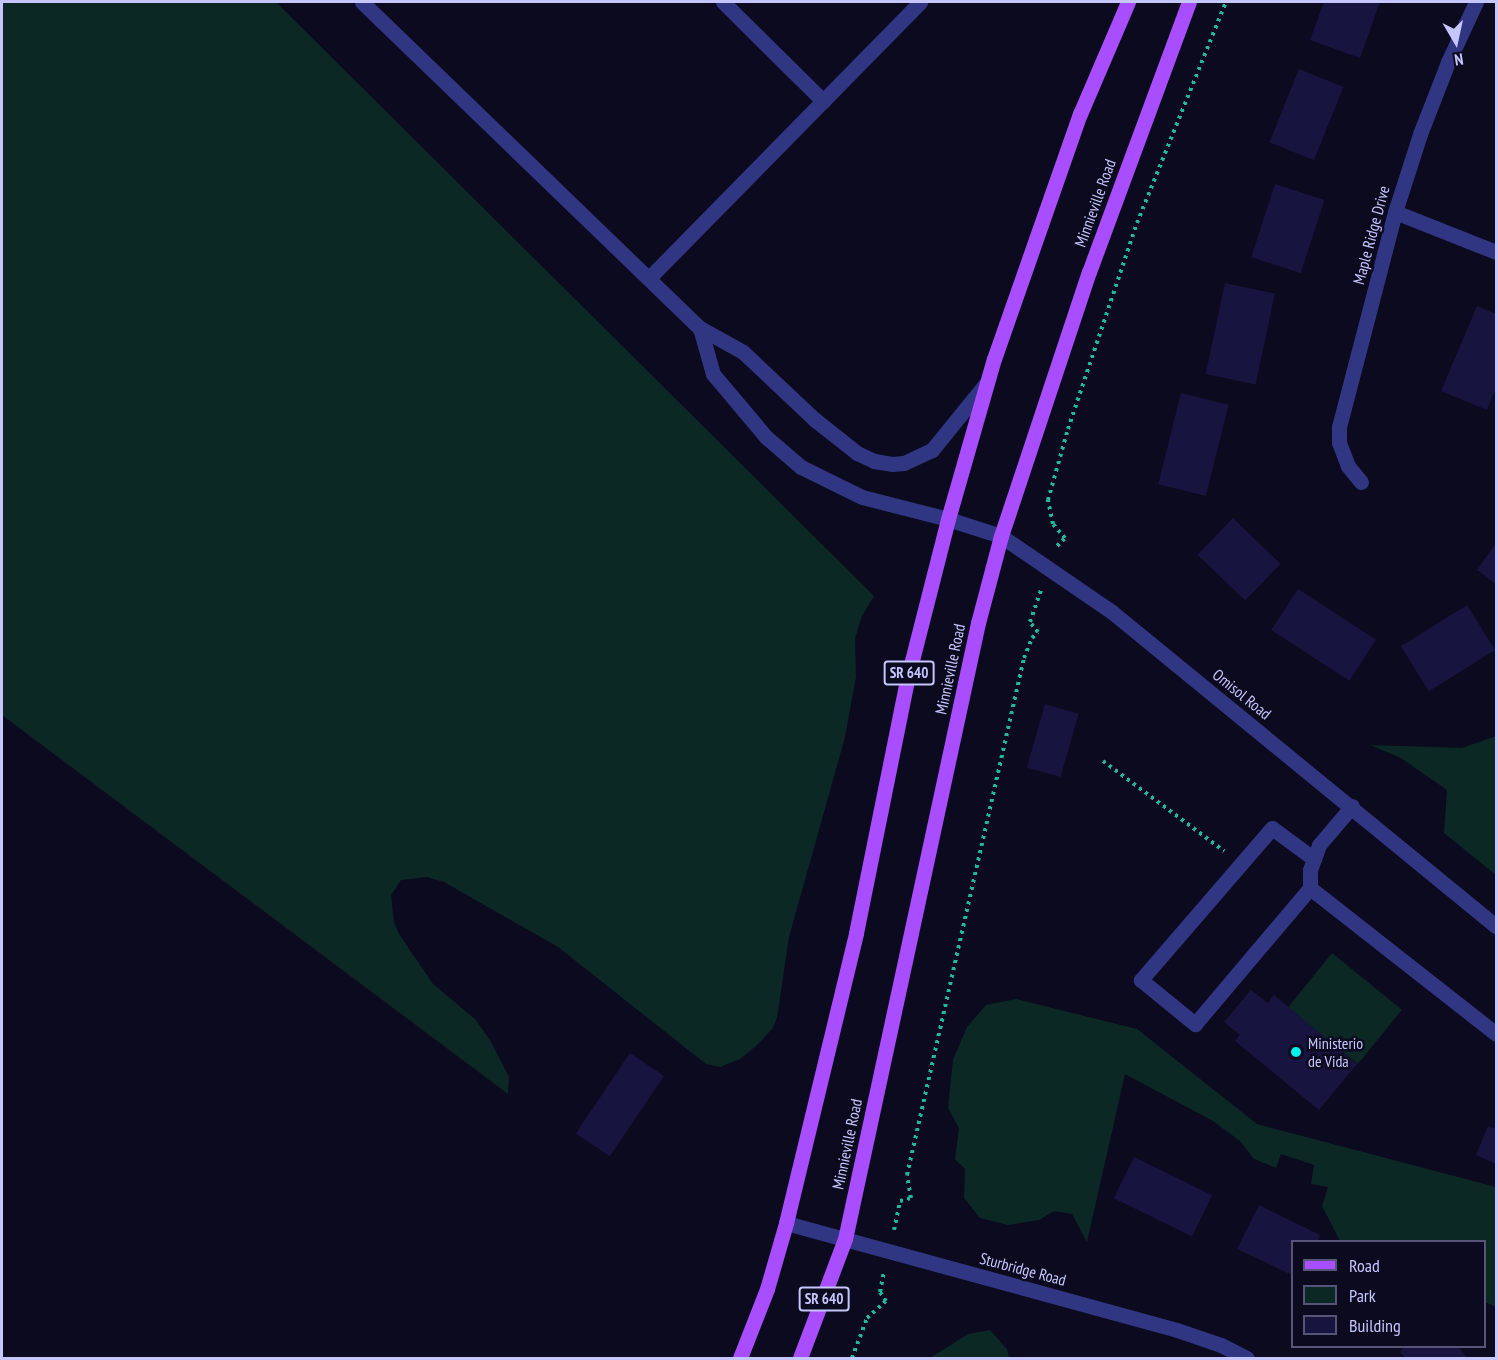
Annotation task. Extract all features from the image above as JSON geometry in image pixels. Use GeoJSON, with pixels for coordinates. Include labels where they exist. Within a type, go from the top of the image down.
{"type":"FeatureCollection","features":[{"type":"Feature","properties":{"kind":"main road","name":"SR 640"},"geometry":{"type":"LineString","coordinates":[[740,1359],[767,1288],[786,1223],[856,933],[906,684],[948,519],[988,379],[1080,114],[1128,2]]}},
{"type":"Feature","properties":{"kind":"main road","name":"Minnieville Road"},"geometry":{"type":"LineString","coordinates":[[800,1359],[845,1239],[978,623],[1001,536],[1089,272],[1189,2]]}},
{"type":"Feature","properties":{"kind":"street"},"geometry":{"type":"LineString","coordinates":[[362,2],[449,89],[700,328],[743,352],[829,432],[857,453],[883,464],[904,463],[932,450],[988,379]]}},
{"type":"Feature","properties":{"kind":"street"},"geometry":{"type":"LineString","coordinates":[[723,2],[823,100]]}},
{"type":"Feature","properties":{"kind":"street"},"geometry":{"type":"LineString","coordinates":[[649,278],[920,2]]}},
{"type":"Feature","properties":{"kind":"street","name":"Maple Ridge Drive"},"geometry":{"type":"LineString","coordinates":[[1361,482],[1348,466],[1339,443],[1339,427],[1395,212],[1420,134],[1448,62],[1476,2]]}},
{"type":"Feature","properties":{"kind":"street"},"geometry":{"type":"LineString","coordinates":[[1395,212],[1497,252]]}},
{"type":"Feature","properties":{"kind":"street","name":"Omisol Road"},"geometry":{"type":"LineString","coordinates":[[700,328],[713,374],[766,437],[801,467],[862,497],[948,519],[1001,536],[1112,612],[1353,806],[1497,926]]}},
{"type":"Feature","properties":{"kind":"street"},"geometry":{"type":"LineString","coordinates":[[1314,859],[1272,828],[1140,980],[1195,1024],[1310,888],[1310,870],[1314,859],[1318,845],[1353,806]]}},
{"type":"Feature","properties":{"kind":"street"},"geometry":{"type":"LineString","coordinates":[[1310,888],[1497,1034]]}},
{"type":"Feature","properties":{"kind":"street","name":"Sturbridge Road"},"geometry":{"type":"LineString","coordinates":[[786,1223],[1177,1330],[1221,1345],[1247,1359]]}},
{"type":"Feature","properties":{"kind":"path"},"geometry":{"type":"LineString","coordinates":[[1056,547],[1065,538],[1053,524],[1048,500],[1068,429],[1137,223],[1226,2]]}},
{"type":"Feature","properties":{"kind":"path"},"geometry":{"type":"LineString","coordinates":[[900,1202],[911,1198],[907,1187],[910,1164],[1024,658],[1032,638],[1038,632],[1030,622]]}},
{"type":"Feature","properties":{"kind":"path"},"geometry":{"type":"LineString","coordinates":[[1103,761],[1242,864]]}},
{"type":"Feature","properties":{"kind":"path"},"geometry":{"type":"LineString","coordinates":[[852,1359],[867,1318],[886,1300],[880,1292]]}},
{"type":"Feature","properties":{"kind":"green space"},"geometry":{"type":"Polygon","coordinates":[[[2,2],[276,2],[874,596],[862,616],[855,638],[856,677],[845,737],[789,937],[777,1018],[772,1029],[740,1059],[720,1067],[706,1064],[558,947],[444,882],[427,877],[401,880],[391,895],[394,922],[399,934],[433,984],[475,1019],[490,1040],[509,1077],[508,1094],[2,715],[2,2]]]}},
{"type":"Feature","properties":{"kind":"green space"},"geometry":{"type":"Polygon","coordinates":[[[1496,736],[1496,875],[1444,833],[1447,790],[1401,758],[1370,745],[1462,748],[1496,736]]]}},
{"type":"Feature","properties":{"kind":"green space"},"geometry":{"type":"Polygon","coordinates":[[[1332,953],[1402,1010],[1358,1064],[1288,1007],[1332,953]]]}},
{"type":"Feature","properties":{"kind":"green space"},"geometry":{"type":"Polygon","coordinates":[[[1016,999],[1137,1029],[1257,1124],[1496,1187],[1496,1307],[1486,1302],[1486,1240],[1339,1240],[1322,1206],[1328,1187],[1311,1184],[1314,1165],[1281,1154],[1276,1168],[1254,1159],[1240,1141],[1213,1121],[1125,1074],[1087,1242],[1072,1214],[1054,1211],[1039,1220],[1008,1225],[980,1218],[964,1198],[965,1169],[955,1159],[959,1128],[948,1108],[953,1060],[967,1027],[986,1005],[1016,999]]]}},
{"type":"Feature","properties":{"kind":"green space"},"geometry":{"type":"Polygon","coordinates":[[[990,1330],[1007,1349],[1009,1358],[930,1358],[968,1334],[990,1330]]]}},
{"type":"Feature","properties":{"kind":"building"},"geometry":{"type":"Polygon","coordinates":[[[1324,2],[1380,2],[1360,58],[1310,40],[1324,2]]]}},
{"type":"Feature","properties":{"kind":"building"},"geometry":{"type":"Polygon","coordinates":[[[1299,69],[1344,87],[1314,160],[1269,142],[1299,69]]]}},
{"type":"Feature","properties":{"kind":"building"},"geometry":{"type":"Polygon","coordinates":[[[1275,184],[1324,200],[1301,273],[1251,257],[1275,184]]]}},
{"type":"Feature","properties":{"kind":"building"},"geometry":{"type":"Polygon","coordinates":[[[1225,283],[1275,294],[1256,385],[1206,374],[1225,283]]]}},
{"type":"Feature","properties":{"kind":"building"},"geometry":{"type":"Polygon","coordinates":[[[1477,306],[1496,314],[1496,388],[1487,410],[1441,391],[1477,306]]]}},
{"type":"Feature","properties":{"kind":"building"},"geometry":{"type":"Polygon","coordinates":[[[1181,393],[1229,405],[1206,496],[1158,484],[1181,393]]]}},
{"type":"Feature","properties":{"kind":"building"},"geometry":{"type":"Polygon","coordinates":[[[1233,518],[1280,564],[1245,601],[1198,555],[1233,518]]]}},
{"type":"Feature","properties":{"kind":"building"},"geometry":{"type":"Polygon","coordinates":[[[1496,543],[1496,584],[1477,570],[1496,543]]]}},
{"type":"Feature","properties":{"kind":"building"},"geometry":{"type":"Polygon","coordinates":[[[1298,589],[1376,640],[1349,681],[1271,630],[1298,589]]]}},
{"type":"Feature","properties":{"kind":"building"},"geometry":{"type":"Polygon","coordinates":[[[1467,605],[1495,650],[1429,691],[1401,646],[1467,605]]]}},
{"type":"Feature","properties":{"kind":"building"},"geometry":{"type":"Polygon","coordinates":[[[1045,704],[1079,714],[1060,777],[1027,767],[1045,704]]]}},
{"type":"Feature","properties":{"kind":"building","name":"Ministerio de Vida"},"geometry":{"type":"Polygon","coordinates":[[[1251,990],[1268,1003],[1274,995],[1357,1064],[1319,1110],[1235,1041],[1240,1035],[1224,1022],[1251,990]]]}},
{"type":"Feature","properties":{"kind":"building"},"geometry":{"type":"Polygon","coordinates":[[[630,1053],[664,1076],[610,1156],[576,1133],[630,1053]]]}},
{"type":"Feature","properties":{"kind":"building"},"geometry":{"type":"Polygon","coordinates":[[[1488,1126],[1496,1129],[1496,1164],[1476,1155],[1488,1126]]]}},
{"type":"Feature","properties":{"kind":"building"},"geometry":{"type":"Polygon","coordinates":[[[1134,1157],[1212,1195],[1192,1236],[1114,1198],[1134,1157]]]}},
{"type":"Feature","properties":{"kind":"building"},"geometry":{"type":"Polygon","coordinates":[[[1259,1205],[1320,1235],[1318,1240],[1291,1240],[1291,1275],[1237,1249],[1259,1205]]]}},
{"type":"Feature","properties":{"kind":"building"},"geometry":{"type":"Polygon","coordinates":[[[1403,1348],[1459,1348],[1468,1358],[1405,1358],[1400,1352],[1403,1348]]]}},
{"type":"Feature","properties":{"kind":"place","name":"Ministerio de Vida"},"geometry":{"type":"Point","coordinates":[1296,1052]}}]}
